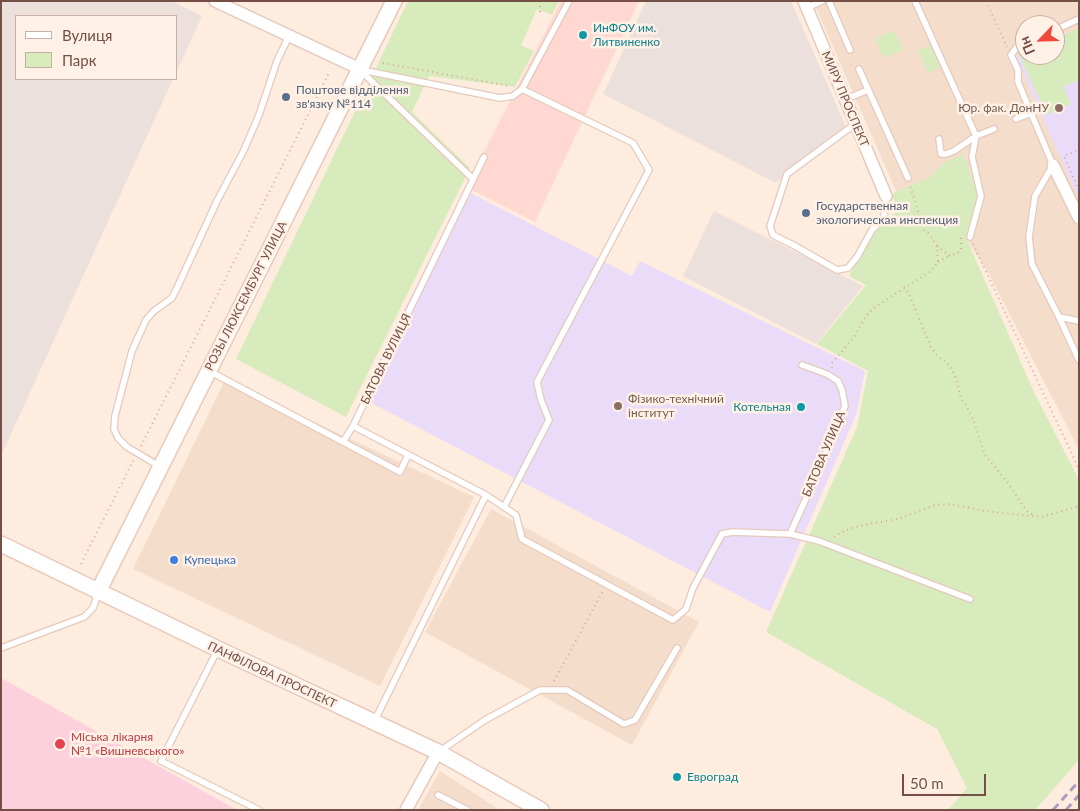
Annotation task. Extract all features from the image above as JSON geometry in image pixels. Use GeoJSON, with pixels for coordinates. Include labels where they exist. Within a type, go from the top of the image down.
{"type":"FeatureCollection","features":[{"type":"Feature","properties":{"kind":"street"},"geometry":{"type":"LineString","coordinates":[[215,1],[360,69]]}},
{"type":"Feature","properties":{"kind":"street","name":"РОЗЫ ЛЮКСЕМБУРГ УЛИЦА"},"geometry":{"type":"LineString","coordinates":[[98,592],[394,1]]}},
{"type":"Feature","properties":{"kind":"street","name":"МИРУ ПРОСПЕКТ"},"geometry":{"type":"LineString","coordinates":[[806,4],[844,100],[886,196]]}},
{"type":"Feature","properties":{"kind":"street"},"geometry":{"type":"LineString","coordinates":[[1053,165],[1079,218]]}},
{"type":"Feature","properties":{"kind":"street","name":"ПАНФІЛОВА ПРОСПЕКТ"},"geometry":{"type":"LineString","coordinates":[[1,544],[98,592],[438,752],[536,808]]}},
{"type":"Feature","properties":{"kind":"street"},"geometry":{"type":"LineString","coordinates":[[406,810],[438,752]]}},
{"type":"Feature","properties":{"kind":"lane"},"geometry":{"type":"LineString","coordinates":[[360,69],[500,98],[513,96],[522,89],[569,1]]}},
{"type":"Feature","properties":{"kind":"lane"},"geometry":{"type":"LineString","coordinates":[[806,4],[822,1]]}},
{"type":"Feature","properties":{"kind":"lane"},"geometry":{"type":"LineString","coordinates":[[829,1],[850,50]]}},
{"type":"Feature","properties":{"kind":"lane"},"geometry":{"type":"LineString","coordinates":[[915,1],[976,136],[972,157],[981,196],[970,237]]}},
{"type":"Feature","properties":{"kind":"lane"},"geometry":{"type":"LineString","coordinates":[[1065,25],[1079,19]]}},
{"type":"Feature","properties":{"kind":"lane"},"geometry":{"type":"LineString","coordinates":[[161,467],[127,447],[118,438],[114,429],[115,416],[132,351],[146,320],[154,311],[172,298],[177,288],[213,210],[243,152],[259,115],[277,61],[289,36]]}},
{"type":"Feature","properties":{"kind":"lane"},"geometry":{"type":"LineString","coordinates":[[1015,50],[1011,55],[1018,70],[1018,82],[1053,165],[1035,196],[1029,237],[1032,264],[1079,360]]}},
{"type":"Feature","properties":{"kind":"lane"},"geometry":{"type":"LineString","coordinates":[[360,69],[473,179]]}},
{"type":"Feature","properties":{"kind":"lane"},"geometry":{"type":"LineString","coordinates":[[859,69],[908,178]]}},
{"type":"Feature","properties":{"kind":"lane"},"geometry":{"type":"LineString","coordinates":[[504,507],[549,420],[541,400],[537,382],[649,170],[633,143],[522,89]]}},
{"type":"Feature","properties":{"kind":"lane"},"geometry":{"type":"LineString","coordinates":[[844,100],[868,90]]}},
{"type":"Feature","properties":{"kind":"lane"},"geometry":{"type":"LineString","coordinates":[[1016,119],[1031,113]]}},
{"type":"Feature","properties":{"kind":"lane"},"geometry":{"type":"LineString","coordinates":[[855,124],[787,174],[770,226],[773,236],[837,270],[848,268],[857,258],[872,230],[884,218],[886,196]]}},
{"type":"Feature","properties":{"kind":"lane"},"geometry":{"type":"LineString","coordinates":[[939,139],[941,154],[946,154],[954,151],[976,136],[994,128]]}},
{"type":"Feature","properties":{"kind":"lane","name":"БАТОВА ВУЛИЦЯ"},"geometry":{"type":"LineString","coordinates":[[344,442],[484,157]]}},
{"type":"Feature","properties":{"kind":"lane"},"geometry":{"type":"LineString","coordinates":[[1059,317],[1079,321]]}},
{"type":"Feature","properties":{"kind":"lane"},"geometry":{"type":"LineString","coordinates":[[802,365],[832,377]]}},
{"type":"Feature","properties":{"kind":"lane"},"geometry":{"type":"LineString","coordinates":[[208,371],[400,472],[408,454]]}},
{"type":"Feature","properties":{"kind":"lane","name":"БАТОВА УЛИЦА"},"geometry":{"type":"LineString","coordinates":[[790,534],[845,406],[838,381],[832,377]]}},
{"type":"Feature","properties":{"kind":"lane"},"geometry":{"type":"LineString","coordinates":[[353,426],[486,495],[516,515],[522,539],[673,620],[686,609],[693,588],[722,534],[732,532],[790,534],[820,541],[970,599]]}},
{"type":"Feature","properties":{"kind":"lane"},"geometry":{"type":"LineString","coordinates":[[374,722],[486,495]]}},
{"type":"Feature","properties":{"kind":"lane"},"geometry":{"type":"LineString","coordinates":[[1,648],[84,617],[93,608],[98,592]]}},
{"type":"Feature","properties":{"kind":"lane"},"geometry":{"type":"LineString","coordinates":[[438,752],[485,720],[540,690],[567,690],[624,724],[635,720],[676,648]]}},
{"type":"Feature","properties":{"kind":"lane"},"geometry":{"type":"LineString","coordinates":[[218,649],[161,762],[259,810]]}},
{"type":"Feature","properties":{"kind":"lane"},"geometry":{"type":"LineString","coordinates":[[438,795],[466,810]]}},
{"type":"Feature","properties":{"kind":"path"},"geometry":{"type":"LineString","coordinates":[[540,1],[540,12]]}},
{"type":"Feature","properties":{"kind":"path"},"geometry":{"type":"LineString","coordinates":[[986,1],[1011,55]]}},
{"type":"Feature","properties":{"kind":"path"},"geometry":{"type":"LineString","coordinates":[[383,63],[522,89]]}},
{"type":"Feature","properties":{"kind":"path"},"geometry":{"type":"LineString","coordinates":[[81,564],[330,71]]}},
{"type":"Feature","properties":{"kind":"path"},"geometry":{"type":"LineString","coordinates":[[1079,150],[1064,156],[1079,190]]}},
{"type":"Feature","properties":{"kind":"path"},"geometry":{"type":"LineString","coordinates":[[908,178],[924,230],[930,235],[937,246],[950,256]]}},
{"type":"Feature","properties":{"kind":"path"},"geometry":{"type":"LineString","coordinates":[[832,377],[832,363],[854,337],[866,316],[875,307],[931,271],[938,262],[959,252],[962,233],[966,228],[973,227]]}},
{"type":"Feature","properties":{"kind":"path"},"geometry":{"type":"LineString","coordinates":[[970,237],[1079,469]]}},
{"type":"Feature","properties":{"kind":"path"},"geometry":{"type":"LineString","coordinates":[[937,246],[938,262]]}},
{"type":"Feature","properties":{"kind":"path"},"geometry":{"type":"LineString","coordinates":[[904,287],[909,294],[931,347],[938,357],[945,361],[952,370],[957,381],[961,399],[965,403],[974,422],[985,455],[1008,483],[1026,510],[1034,516]]}},
{"type":"Feature","properties":{"kind":"path"},"geometry":{"type":"LineString","coordinates":[[820,541],[835,537],[846,530],[898,519],[935,505],[951,504],[984,511],[1042,517],[1079,506]]}},
{"type":"Feature","properties":{"kind":"path"},"geometry":{"type":"LineString","coordinates":[[550,690],[607,584]]}},
{"type":"Feature","properties":{"kind":"shaded area"},"geometry":{"type":"Polygon","coordinates":[[[1,1],[171,1],[202,16],[178,69],[178,15],[15,15],[15,80],[173,80],[1,456],[1,1]]]}},
{"type":"Feature","properties":{"kind":"shaded area"},"geometry":{"type":"Polygon","coordinates":[[[561,1],[639,1],[535,222],[466,187],[561,1]]]}},
{"type":"Feature","properties":{"kind":"shaded area"},"geometry":{"type":"Polygon","coordinates":[[[646,1],[791,1],[846,127],[776,183],[603,94],[646,1]]]}},
{"type":"Feature","properties":{"kind":"shaded area"},"geometry":{"type":"Polygon","coordinates":[[[813,1],[1079,1],[1079,450],[990,276],[967,240],[906,214],[813,1]]]}},
{"type":"Feature","properties":{"kind":"shaded area","name":"Юр. фак. ДонНУ"},"geometry":{"type":"Polygon","coordinates":[[[1079,28],[1079,200],[1020,65],[1065,65],[1065,34],[1079,28]]]}},
{"type":"Feature","properties":{"kind":"shaded area","name":"Фізико-технічний інститут"},"geometry":{"type":"Polygon","coordinates":[[[465,190],[632,276],[640,261],[865,371],[856,415],[770,612],[360,397],[465,190]]]}},
{"type":"Feature","properties":{"kind":"shaded area"},"geometry":{"type":"Polygon","coordinates":[[[714,211],[863,286],[816,344],[683,276],[714,211]]]}},
{"type":"Feature","properties":{"kind":"shaded area"},"geometry":{"type":"Polygon","coordinates":[[[225,380],[474,497],[380,686],[133,569],[225,380]]]}},
{"type":"Feature","properties":{"kind":"shaded area"},"geometry":{"type":"Polygon","coordinates":[[[491,509],[699,622],[632,745],[425,632],[491,509]]]}},
{"type":"Feature","properties":{"kind":"shaded area","name":"Міська лікарня №1 «Вишневського»"},"geometry":{"type":"Polygon","coordinates":[[[1,678],[237,810],[1,810],[1,678]]]}},
{"type":"Feature","properties":{"kind":"shaded area"},"geometry":{"type":"Polygon","coordinates":[[[440,771],[500,810],[418,810],[440,771]]]}},
{"type":"Feature","properties":{"kind":"green space"},"geometry":{"type":"Polygon","coordinates":[[[408,1],[559,1],[552,15],[537,9],[521,45],[534,51],[515,87],[429,76],[412,112],[470,168],[346,417],[236,359],[408,1]]]}},
{"type":"Feature","properties":{"kind":"green space"},"geometry":{"type":"Polygon","coordinates":[[[1079,28],[1079,80],[1063,87],[1071,104],[1047,115],[1024,65],[1065,65],[1065,34],[1079,28]]]}},
{"type":"Feature","properties":{"kind":"green space"},"geometry":{"type":"Polygon","coordinates":[[[894,30],[903,49],[884,58],[875,39],[894,30]]]}},
{"type":"Feature","properties":{"kind":"green space"},"geometry":{"type":"Polygon","coordinates":[[[930,45],[940,67],[928,73],[918,51],[930,45]]]}},
{"type":"Feature","properties":{"kind":"green space"},"geometry":{"type":"Polygon","coordinates":[[[963,154],[978,195],[967,240],[1034,392],[1079,480],[1079,760],[1035,810],[948,810],[967,788],[937,729],[766,632],[857,427],[868,371],[817,344],[866,285],[849,276],[867,240],[880,224],[899,210],[891,194],[930,177],[942,164],[963,154]]]}},
{"type":"Feature","properties":{"kind":"railway"},"geometry":{"type":"LineString","coordinates":[[1053,810],[1079,781]]}},
{"type":"Feature","properties":{"kind":"railway"},"geometry":{"type":"LineString","coordinates":[[1066,810],[1079,795]]}},
{"type":"Feature","properties":{"kind":"place","name":"ИнФОУ им. Литвиненко"},"geometry":{"type":"Point","coordinates":[583,35]}},
{"type":"Feature","properties":{"kind":"place","name":"Поштове відділення зв'язку №114"},"geometry":{"type":"Point","coordinates":[286,97]}},
{"type":"Feature","properties":{"kind":"place","name":"Юр. фак. ДонНУ"},"geometry":{"type":"Point","coordinates":[1059,108]}},
{"type":"Feature","properties":{"kind":"place","name":"Государственная экологическая инспекция"},"geometry":{"type":"Point","coordinates":[806,213]}},
{"type":"Feature","properties":{"kind":"place","name":"Фізико-технічний інститут"},"geometry":{"type":"Point","coordinates":[618,406]}},
{"type":"Feature","properties":{"kind":"place","name":"Котельная"},"geometry":{"type":"Point","coordinates":[801,407]}},
{"type":"Feature","properties":{"kind":"place","name":"Купецька"},"geometry":{"type":"Point","coordinates":[174,560]}},
{"type":"Feature","properties":{"kind":"place","name":"Міська лікарня №1 «Вишневського»"},"geometry":{"type":"Point","coordinates":[60,744]}},
{"type":"Feature","properties":{"kind":"place","name":"Евроград"},"geometry":{"type":"Point","coordinates":[677,777]}}]}
